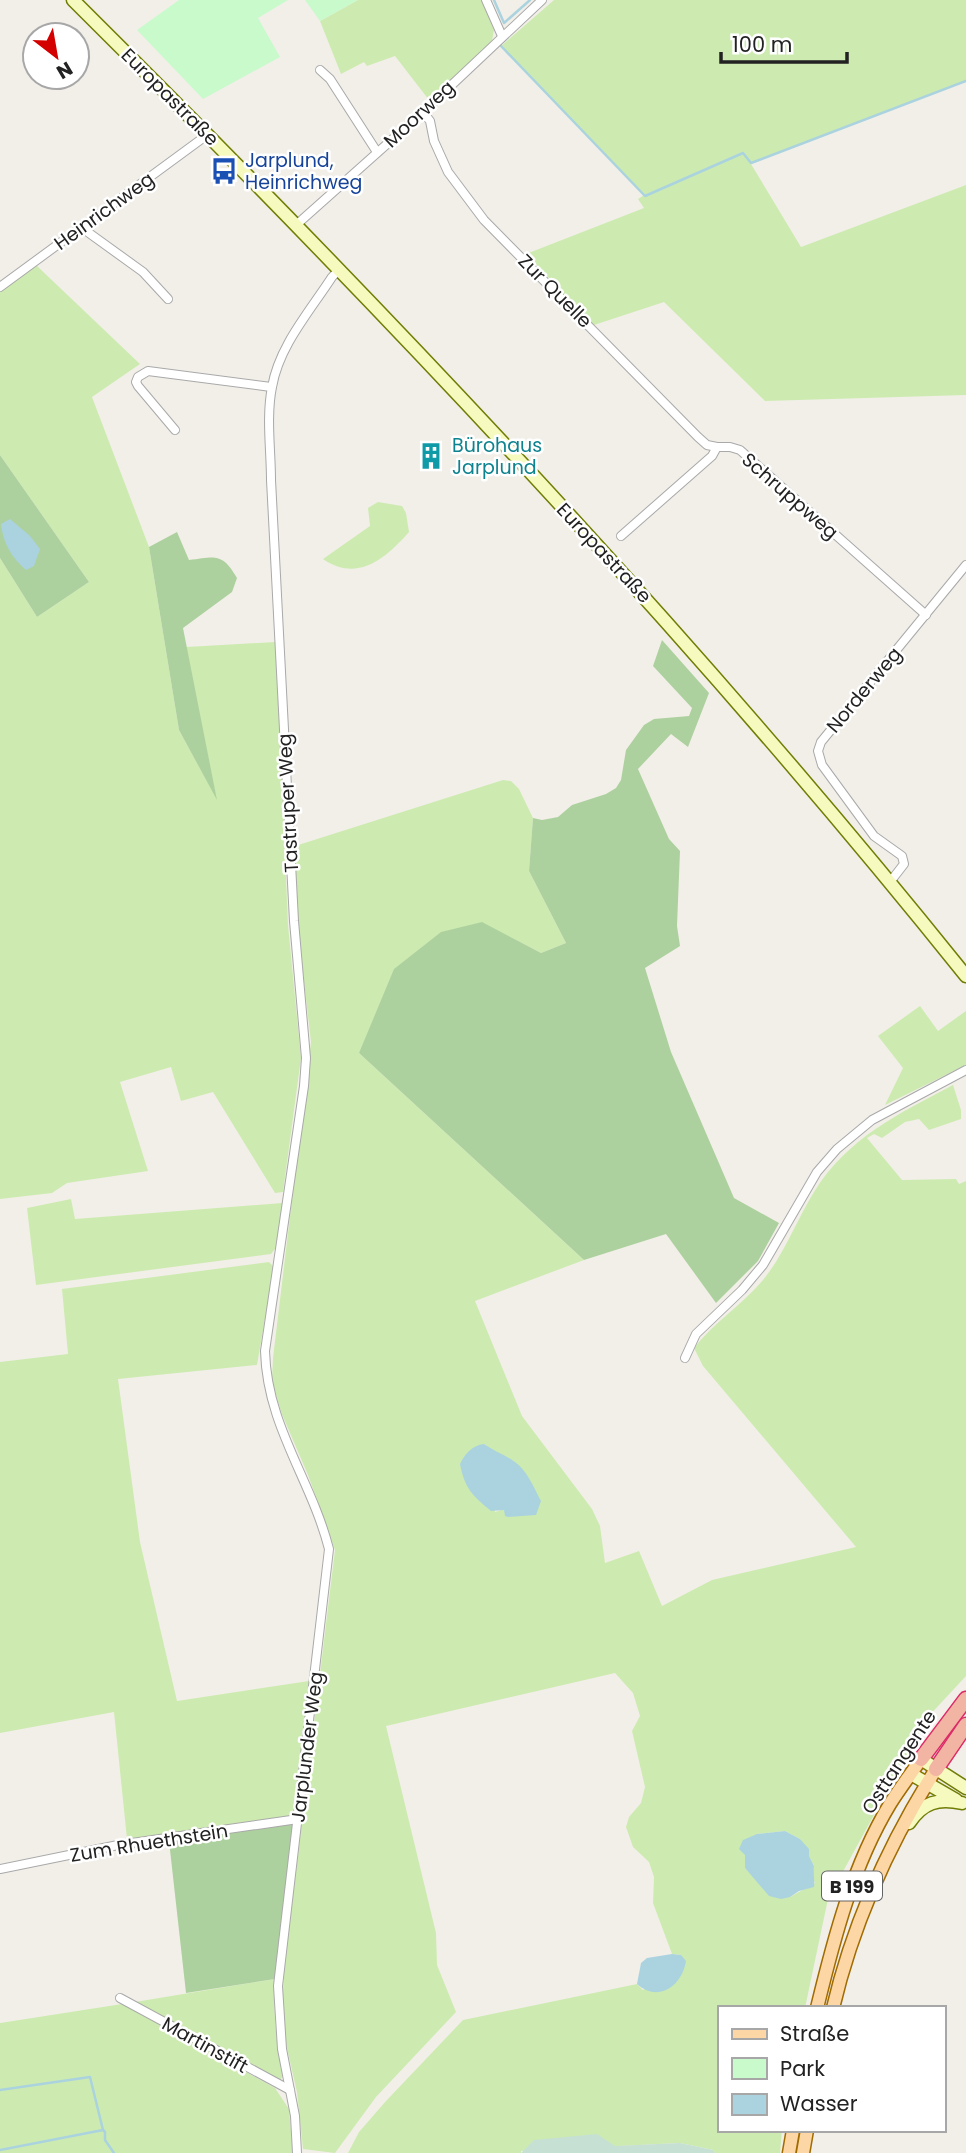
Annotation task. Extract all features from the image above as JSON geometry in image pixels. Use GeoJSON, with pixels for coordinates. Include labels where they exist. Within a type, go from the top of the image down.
{"type":"FeatureCollection","features":[{"type":"Feature","properties":{"kind":"highway","name":"Osttangente"},"geometry":{"type":"LineString","coordinates":[[921,1759],[966,1699]]}},
{"type":"Feature","properties":{"kind":"highway","name":"Osttangente"},"geometry":{"type":"LineString","coordinates":[[936,1769],[966,1725]]}},
{"type":"Feature","properties":{"kind":"main road","name":"Europastraße"},"geometry":{"type":"LineString","coordinates":[[73,0],[295,226],[650,602],[890,882],[966,976]]}},
{"type":"Feature","properties":{"kind":"main road"},"geometry":{"type":"LineString","coordinates":[[921,1759],[966,1788]]}},
{"type":"Feature","properties":{"kind":"main road","name":"Osttangente"},"geometry":{"type":"LineString","coordinates":[[818,2006],[835,1938],[864,1856],[889,1805],[921,1759]]}},
{"type":"Feature","properties":{"kind":"main road","name":"Osttangente"},"geometry":{"type":"LineString","coordinates":[[834,2006],[851,1944],[889,1852],[936,1769]]}},
{"type":"Feature","properties":{"kind":"main road"},"geometry":{"type":"LineString","coordinates":[[911,1774],[964,1804]]}},
{"type":"Feature","properties":{"kind":"main road"},"geometry":{"type":"LineString","coordinates":[[889,1852],[923,1806],[946,1800],[964,1804]]}},
{"type":"Feature","properties":{"kind":"main road"},"geometry":{"type":"LineString","coordinates":[[789,2153],[793,2132]]}},
{"type":"Feature","properties":{"kind":"main road"},"geometry":{"type":"LineString","coordinates":[[803,2153],[807,2132]]}},
{"type":"Feature","properties":{"kind":"street"},"geometry":{"type":"LineString","coordinates":[[486,0],[502,36]]}},
{"type":"Feature","properties":{"kind":"street","name":"Moorweg"},"geometry":{"type":"LineString","coordinates":[[295,226],[423,112],[542,0]]}},
{"type":"Feature","properties":{"kind":"street"},"geometry":{"type":"LineString","coordinates":[[320,70],[330,79],[377,152]]}},
{"type":"Feature","properties":{"kind":"street","name":"Zur Quelle"},"geometry":{"type":"LineString","coordinates":[[423,112],[430,121],[434,141],[448,172],[484,220],[698,437],[717,447]]}},
{"type":"Feature","properties":{"kind":"street","name":"Heinrichweg"},"geometry":{"type":"LineString","coordinates":[[0,286],[207,135]]}},
{"type":"Feature","properties":{"kind":"street"},"geometry":{"type":"LineString","coordinates":[[83,225],[89,233],[143,272],[168,299]]}},
{"type":"Feature","properties":{"kind":"street","name":"Tastruper Weg"},"geometry":{"type":"LineString","coordinates":[[265,1351],[306,1058],[294,921],[271,480],[271,387],[281,354],[338,271]]}},
{"type":"Feature","properties":{"kind":"street"},"geometry":{"type":"LineString","coordinates":[[175,430],[136,382],[138,377],[148,371],[271,387]]}},
{"type":"Feature","properties":{"kind":"street","name":"Schruppweg"},"geometry":{"type":"LineString","coordinates":[[621,536],[712,456],[717,447],[730,447],[740,450],[926,615]]}},
{"type":"Feature","properties":{"kind":"street","name":"Norderweg"},"geometry":{"type":"LineString","coordinates":[[890,882],[904,864],[902,856],[874,836],[861,820],[822,765],[818,751],[821,742],[966,565]]}},
{"type":"Feature","properties":{"kind":"street"},"geometry":{"type":"LineString","coordinates":[[685,1358],[696,1334],[742,1290],[763,1265],[817,1172],[837,1149],[873,1120],[966,1070]]}},
{"type":"Feature","properties":{"kind":"street","name":"Jarplunder Weg"},"geometry":{"type":"LineString","coordinates":[[265,1351],[266,1374],[274,1410],[329,1549],[278,1986],[282,2049],[297,2153]]}},
{"type":"Feature","properties":{"kind":"street","name":"Zum Rhuethstein"},"geometry":{"type":"LineString","coordinates":[[0,1869],[118,1846],[298,1819]]}},
{"type":"Feature","properties":{"kind":"street","name":"Martinstift"},"geometry":{"type":"LineString","coordinates":[[120,1998],[290,2090]]}},
{"type":"Feature","properties":{"kind":"green space"},"geometry":{"type":"Polygon","coordinates":[[[179,0],[288,0],[258,18],[280,57],[203,99],[137,30],[179,0]]]}},
{"type":"Feature","properties":{"kind":"green space"},"geometry":{"type":"Polygon","coordinates":[[[305,0],[358,0],[320,21],[305,0]]]}},
{"type":"Feature","properties":{"kind":"green space"},"geometry":{"type":"Polygon","coordinates":[[[358,0],[482,0],[494,30],[492,41],[429,100],[395,56],[367,66],[364,62],[341,74],[320,21],[358,0]]]}},
{"type":"Feature","properties":{"kind":"green space"},"geometry":{"type":"Polygon","coordinates":[[[554,0],[966,0],[966,81],[751,164],[801,247],[966,185],[966,395],[765,401],[664,302],[594,325],[526,254],[644,208],[638,199],[644,195],[501,46],[554,0]]]}},
{"type":"Feature","properties":{"kind":"green space"},"geometry":{"type":"Polygon","coordinates":[[[36,265],[140,364],[92,397],[149,547],[179,730],[216,797],[186,647],[276,642],[288,925],[301,1058],[283,1192],[275,1193],[213,1092],[181,1101],[171,1067],[120,1082],[148,1171],[67,1183],[52,1193],[0,1199],[0,558],[37,617],[89,582],[0,455],[0,292],[36,265]]]}},
{"type":"Feature","properties":{"kind":"green space"},"geometry":{"type":"Polygon","coordinates":[[[0,455],[89,582],[37,617],[0,558],[0,455]]]}},
{"type":"Feature","properties":{"kind":"green space"},"geometry":{"type":"Polygon","coordinates":[[[378,502],[402,506],[406,513],[409,532],[400,542],[381,558],[360,568],[348,569],[323,559],[370,526],[368,508],[378,502]]]}},
{"type":"Feature","properties":{"kind":"green space"},"geometry":{"type":"Polygon","coordinates":[[[177,532],[189,560],[217,558],[227,564],[237,578],[232,592],[183,628],[217,800],[179,730],[149,547],[177,532]]]}},
{"type":"Feature","properties":{"kind":"green space"},"geometry":{"type":"Polygon","coordinates":[[[662,640],[709,693],[688,747],[671,734],[638,769],[669,839],[680,851],[677,926],[680,946],[645,968],[671,1052],[734,1198],[779,1223],[758,1261],[716,1303],[666,1234],[584,1260],[359,1053],[394,969],[441,932],[482,922],[541,953],[566,943],[529,871],[533,818],[542,820],[558,817],[572,805],[616,788],[621,780],[626,750],[644,725],[654,719],[689,716],[692,708],[653,666],[662,640]]]}},
{"type":"Feature","properties":{"kind":"green space"},"geometry":{"type":"Polygon","coordinates":[[[503,780],[511,781],[519,789],[533,818],[529,871],[566,943],[541,953],[482,923],[359,1053],[584,1260],[475,1301],[522,1416],[592,1509],[600,1526],[605,1563],[639,1551],[662,1606],[712,1580],[856,1547],[703,1366],[694,1348],[763,1280],[778,1259],[814,1192],[842,1156],[894,1117],[953,1085],[961,1119],[929,1130],[919,1119],[905,1122],[882,1138],[874,1134],[867,1138],[902,1180],[956,1179],[959,1184],[966,1181],[966,1676],[927,1718],[828,1899],[805,2006],[718,2006],[718,2132],[782,2132],[780,2153],[715,2153],[713,2150],[680,2143],[521,2153],[348,2153],[359,2132],[463,2020],[637,1984],[643,1990],[681,1955],[672,1954],[653,1903],[654,1877],[649,1862],[633,1847],[626,1827],[629,1817],[641,1803],[645,1787],[632,1731],[640,1716],[633,1693],[615,1673],[386,1726],[436,1933],[437,1965],[456,2012],[376,2097],[335,2153],[303,2149],[297,2092],[282,2013],[284,1971],[335,1550],[308,1475],[281,1412],[272,1380],[311,1042],[297,920],[295,846],[503,780]],[[484,1444],[495,1512],[504,1509],[508,1517],[513,1515],[514,1461],[484,1444]],[[785,1831],[757,1834],[745,1854],[745,1868],[754,1877],[790,1897],[815,1883],[812,1877],[814,1866],[800,1839],[785,1831]]]}},
{"type":"Feature","properties":{"kind":"green space"},"geometry":{"type":"Polygon","coordinates":[[[920,1006],[938,1031],[966,1011],[966,1065],[885,1105],[903,1068],[878,1036],[920,1006]]]}},
{"type":"Feature","properties":{"kind":"green space"},"geometry":{"type":"Polygon","coordinates":[[[71,1199],[75,1219],[282,1203],[284,1206],[278,1245],[271,1254],[36,1285],[27,1208],[71,1199]]]}},
{"type":"Feature","properties":{"kind":"green space"},"geometry":{"type":"Polygon","coordinates":[[[269,1262],[274,1267],[257,1365],[118,1379],[140,1542],[177,1701],[309,1681],[294,1815],[127,1839],[114,1712],[0,1733],[0,1362],[68,1354],[62,1289],[269,1262]]]}},
{"type":"Feature","properties":{"kind":"green space"},"geometry":{"type":"Polygon","coordinates":[[[293,1823],[275,1979],[186,1993],[169,1841],[293,1823]]]}},
{"type":"Feature","properties":{"kind":"green space"},"geometry":{"type":"Polygon","coordinates":[[[275,1979],[274,2003],[283,2076],[280,2080],[135,2002],[275,1979]]]}},
{"type":"Feature","properties":{"kind":"green space"},"geometry":{"type":"Polygon","coordinates":[[[122,2004],[275,2088],[289,2109],[293,2153],[0,2153],[0,2023],[122,2004]]]}},
{"type":"Feature","properties":{"kind":"green space"},"geometry":{"type":"Polygon","coordinates":[[[597,2134],[615,2146],[680,2143],[713,2150],[715,2153],[521,2153],[534,2140],[597,2134]]]}},
{"type":"Feature","properties":{"kind":"water"},"geometry":{"type":"Polygon","coordinates":[[[10,519],[30,536],[40,549],[34,566],[26,570],[12,555],[4,538],[1,524],[10,519]]]}},
{"type":"Feature","properties":{"kind":"water"},"geometry":{"type":"Polygon","coordinates":[[[484,1444],[515,1462],[527,1474],[541,1501],[536,1515],[508,1517],[505,1516],[504,1510],[491,1511],[470,1491],[460,1464],[469,1451],[484,1444]]]}},
{"type":"Feature","properties":{"kind":"water"},"geometry":{"type":"Polygon","coordinates":[[[785,1831],[800,1839],[809,1849],[814,1866],[814,1887],[781,1899],[769,1896],[745,1868],[745,1855],[739,1849],[743,1840],[757,1834],[785,1831]]]}},
{"type":"Feature","properties":{"kind":"water"},"geometry":{"type":"Polygon","coordinates":[[[681,1955],[686,1961],[680,1978],[674,1984],[661,1992],[653,1992],[637,1984],[641,1963],[647,1958],[681,1955]]]}},
{"type":"Feature","properties":{"kind":"waterway"},"geometry":{"type":"LineString","coordinates":[[494,0],[504,23],[530,0]]}},
{"type":"Feature","properties":{"kind":"waterway"},"geometry":{"type":"LineString","coordinates":[[501,46],[645,196],[743,153],[751,163],[966,81]]}},
{"type":"Feature","properties":{"kind":"waterway"},"geometry":{"type":"LineString","coordinates":[[0,2090],[90,2077],[103,2130]]}},
{"type":"Feature","properties":{"kind":"waterway"},"geometry":{"type":"LineString","coordinates":[[0,2150],[103,2130],[105,2140],[114,2153]]}},
{"type":"Feature","properties":{"kind":"place","name":"Jarplund, Heinrichweg"},"geometry":{"type":"Point","coordinates":[224,171]}},
{"type":"Feature","properties":{"kind":"place","name":"Bürohaus Jarplund"},"geometry":{"type":"Point","coordinates":[431,456]}}]}
